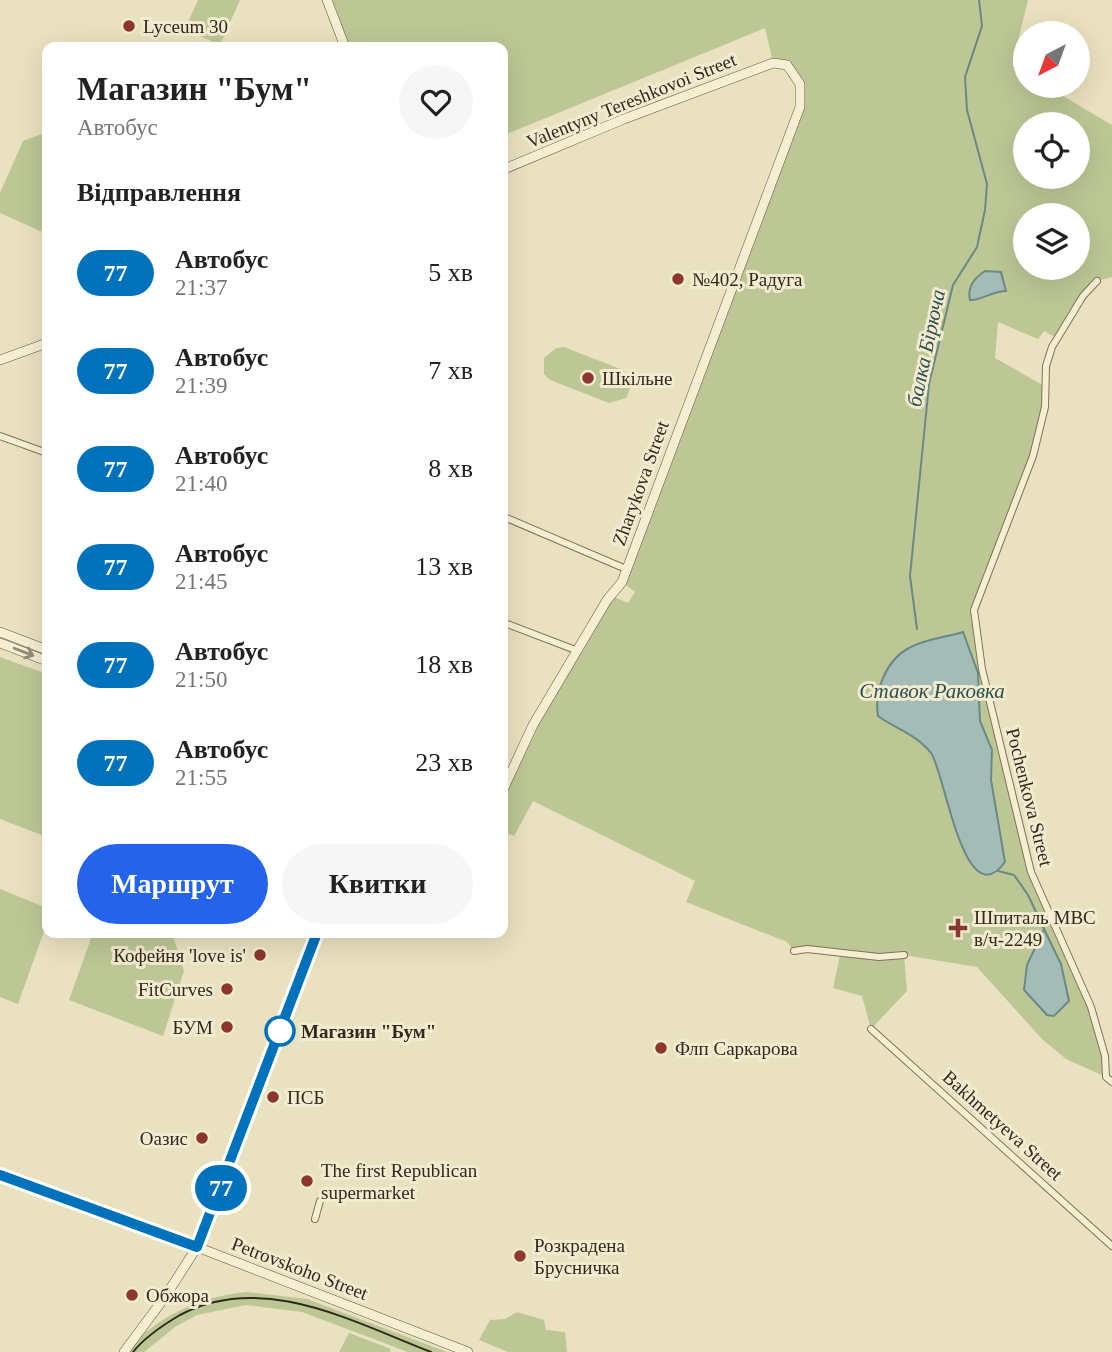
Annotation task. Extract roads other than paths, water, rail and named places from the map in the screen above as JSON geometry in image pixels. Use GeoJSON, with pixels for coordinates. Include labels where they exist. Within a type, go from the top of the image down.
{"type":"FeatureCollection","features":[{"type":"Feature","properties":{"kind":"street"},"geometry":{"type":"LineString","coordinates":[[327,0],[343,42]]}},
{"type":"Feature","properties":{"kind":"street","name":"Valentyny Tereshkovoi Street"},"geometry":{"type":"LineString","coordinates":[[508,167],[624,119],[773,63]]}},
{"type":"Feature","properties":{"kind":"street","name":"Zharykova Street"},"geometry":{"type":"LineString","coordinates":[[508,779],[533,725],[626,569],[800,107],[800,83],[787,65],[773,63]]}},
{"type":"Feature","properties":{"kind":"street","name":"Pochenkova Street"},"geometry":{"type":"LineString","coordinates":[[1097,281],[1083,296],[1052,348],[1046,366],[1045,407],[1033,456],[974,610],[982,668],[1031,872],[1091,1007],[1105,1056],[1107,1077],[1112,1082]]}},
{"type":"Feature","properties":{"kind":"street"},"geometry":{"type":"LineString","coordinates":[[0,360],[42,345]]}},
{"type":"Feature","properties":{"kind":"street"},"geometry":{"type":"LineString","coordinates":[[0,436],[42,451]]}},
{"type":"Feature","properties":{"kind":"street"},"geometry":{"type":"LineString","coordinates":[[508,519],[626,569]]}},
{"type":"Feature","properties":{"kind":"street"},"geometry":{"type":"LineString","coordinates":[[508,624],[578,651]]}},
{"type":"Feature","properties":{"kind":"street"},"geometry":{"type":"LineString","coordinates":[[0,632],[42,648]]}},
{"type":"Feature","properties":{"kind":"street"},"geometry":{"type":"LineString","coordinates":[[0,643],[42,659]]}},
{"type":"Feature","properties":{"kind":"street"},"geometry":{"type":"LineString","coordinates":[[124,1352],[166,1297],[197,1247],[315,938]]}},
{"type":"Feature","properties":{"kind":"street"},"geometry":{"type":"LineString","coordinates":[[794,951],[807,949],[879,957],[904,955]]}},
{"type":"Feature","properties":{"kind":"street","name":"Bakhmetyeva Street"},"geometry":{"type":"LineString","coordinates":[[871,1029],[1112,1246]]}},
{"type":"Feature","properties":{"kind":"street","name":"Petrovskoho Street"},"geometry":{"type":"LineString","coordinates":[[0,1175],[197,1247],[468,1352]]}},
{"type":"Feature","properties":{"kind":"street"},"geometry":{"type":"LineString","coordinates":[[315,1219],[320,1200]]}},
{"type":"Feature","properties":{"kind":"water"},"geometry":{"type":"Polygon","coordinates":[[[985,271],[1001,272],[1006,291],[970,300],[972,283],[985,271]]]}},
{"type":"Feature","properties":{"kind":"water","name":"Ставок Раковка"},"geometry":{"type":"Polygon","coordinates":[[[963,632],[978,673],[980,721],[992,750],[991,780],[1005,862],[991,874],[978,871],[967,857],[931,753],[913,737],[878,716],[878,697],[883,677],[901,653],[928,640],[963,632]]]}},
{"type":"Feature","properties":{"kind":"water"},"geometry":{"type":"Polygon","coordinates":[[[1044,929],[1061,964],[1069,1001],[1054,1016],[1047,1015],[1024,990],[1027,965],[1044,929]]]}},
{"type":"Feature","properties":{"kind":"waterway","name":"балка Бірюча"},"geometry":{"type":"LineString","coordinates":[[917,629],[910,576],[929,384],[953,285],[977,247],[985,210],[987,184],[967,110],[965,77],[982,26],[979,0]]}},
{"type":"Feature","properties":{"kind":"waterway","name":"балка Бірюча"},"geometry":{"type":"LineString","coordinates":[[998,871],[1014,875],[1028,895],[1044,929]]}},
{"type":"Feature","properties":{"kind":"tram line"},"geometry":{"type":"LineString","coordinates":[[133,1352],[143,1341],[180,1315],[211,1303],[243,1298],[275,1299],[307,1306],[370,1327],[431,1352]]}},
{"type":"Feature","properties":{"kind":"place","name":"Lyceum 30"},"geometry":{"type":"Point","coordinates":[129,26]}},
{"type":"Feature","properties":{"kind":"place","name":"№402, Радуга"},"geometry":{"type":"Point","coordinates":[678,279]}},
{"type":"Feature","properties":{"kind":"place","name":"Шкільне"},"geometry":{"type":"Point","coordinates":[588,378]}},
{"type":"Feature","properties":{"kind":"place","name":"Шпиталь МВС в/ч-2249"},"geometry":{"type":"Point","coordinates":[958,928]}},
{"type":"Feature","properties":{"kind":"place","name":"Кофейня 'love is'"},"geometry":{"type":"Point","coordinates":[260,955]}},
{"type":"Feature","properties":{"kind":"place","name":"FitCurves"},"geometry":{"type":"Point","coordinates":[227,989]}},
{"type":"Feature","properties":{"kind":"place","name":"БУМ"},"geometry":{"type":"Point","coordinates":[227,1027]}},
{"type":"Feature","properties":{"kind":"place","name":"Магазин \"Бум\""},"geometry":{"type":"Point","coordinates":[280,1031]}},
{"type":"Feature","properties":{"kind":"place","name":"Флп Саркарова"},"geometry":{"type":"Point","coordinates":[661,1048]}},
{"type":"Feature","properties":{"kind":"place","name":"ПСБ"},"geometry":{"type":"Point","coordinates":[273,1097]}},
{"type":"Feature","properties":{"kind":"place","name":"Оазис"},"geometry":{"type":"Point","coordinates":[202,1138]}},
{"type":"Feature","properties":{"kind":"place","name":"The first Republican supermarket"},"geometry":{"type":"Point","coordinates":[307,1181]}},
{"type":"Feature","properties":{"kind":"place","name":"Розкрадена Брусничка"},"geometry":{"type":"Point","coordinates":[520,1256]}},
{"type":"Feature","properties":{"kind":"place","name":"Обжора"},"geometry":{"type":"Point","coordinates":[132,1295]}}]}
